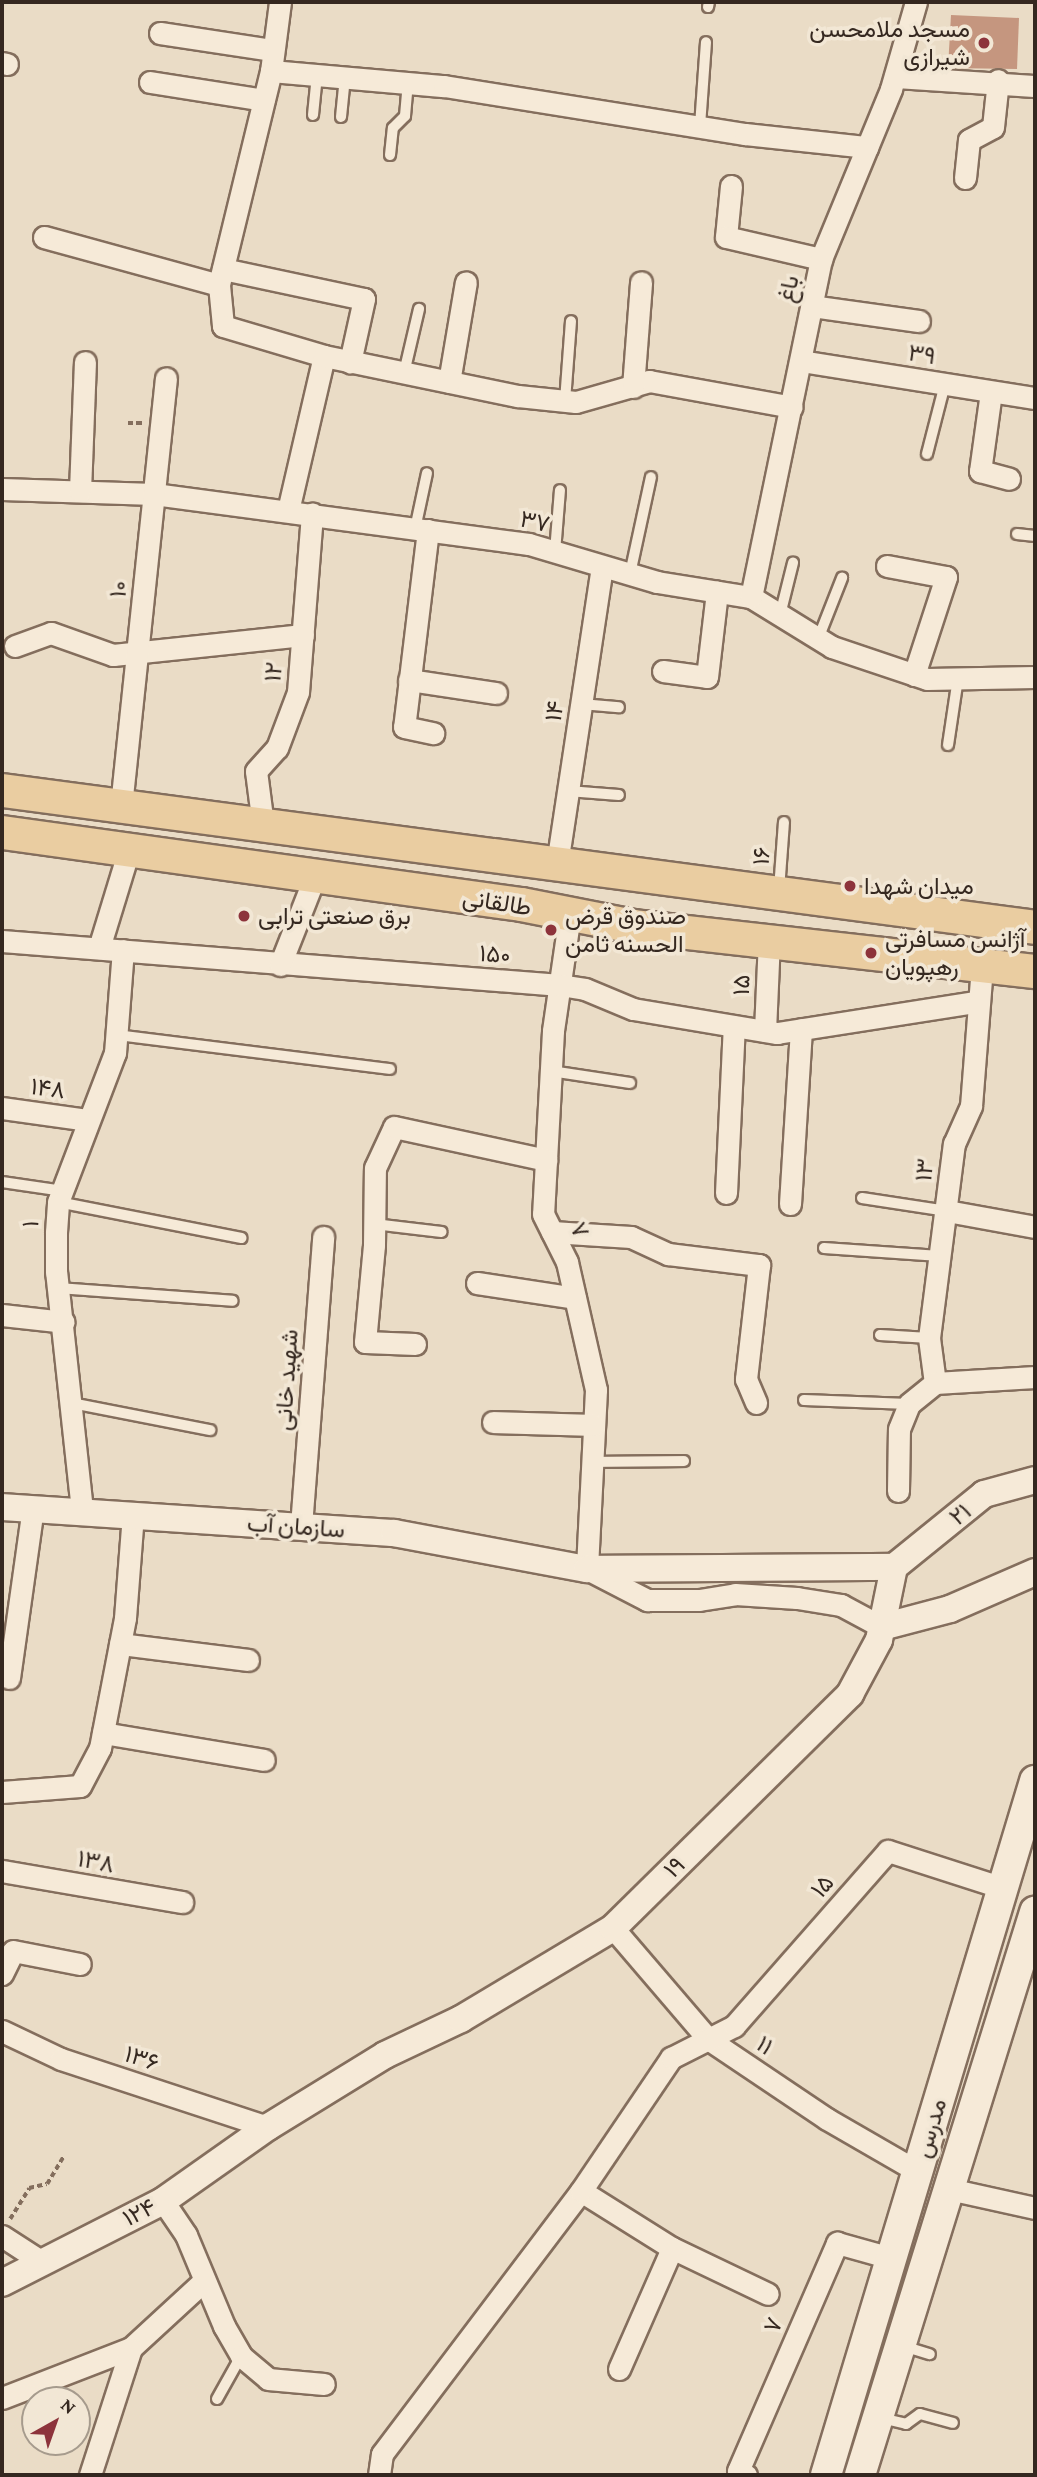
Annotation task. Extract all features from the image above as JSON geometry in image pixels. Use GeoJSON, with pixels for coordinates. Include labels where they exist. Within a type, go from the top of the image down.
{"type":"FeatureCollection","features":[{"type":"Feature","properties":{"kind":"main road","name":"طالقانی"},"geometry":{"type":"LineString","coordinates":[[2,790],[1035,927]]}},
{"type":"Feature","properties":{"kind":"main road","name":"طالقانی"},"geometry":{"type":"LineString","coordinates":[[2,832],[315,876],[633,926],[1035,971]]}},
{"type":"Feature","properties":{"kind":"main road","name":"مدرس"},"geometry":{"type":"LineString","coordinates":[[826,2475],[1035,1781]]}},
{"type":"Feature","properties":{"kind":"main road","name":"مدرس"},"geometry":{"type":"LineString","coordinates":[[860,2475],[1035,1912]]}},
{"type":"Feature","properties":{"kind":"main road"},"geometry":{"type":"LineString","coordinates":[[952,2054],[989,2060]]}},
{"type":"Feature","properties":{"kind":"street"},"geometry":{"type":"LineString","coordinates":[[280,2],[264,100],[221,277],[223,326],[350,362],[565,401],[633,387],[649,381],[792,407]]}},
{"type":"Feature","properties":{"kind":"street","name":"باغ"},"geometry":{"type":"LineString","coordinates":[[751,597],[821,259],[895,76],[916,2]]}},
{"type":"Feature","properties":{"kind":"street"},"geometry":{"type":"LineString","coordinates":[[160,33],[317,75],[408,83],[700,126],[867,147]]}},
{"type":"Feature","properties":{"kind":"street"},"geometry":{"type":"LineString","coordinates":[[895,76],[998,80],[1035,86]]}},
{"type":"Feature","properties":{"kind":"street"},"geometry":{"type":"LineString","coordinates":[[965,178],[969,140],[993,127],[998,80]]}},
{"type":"Feature","properties":{"kind":"street"},"geometry":{"type":"LineString","coordinates":[[150,82],[264,100]]}},
{"type":"Feature","properties":{"kind":"street"},"geometry":{"type":"LineString","coordinates":[[731,186],[726,237],[821,259]]}},
{"type":"Feature","properties":{"kind":"street"},"geometry":{"type":"LineString","coordinates":[[44,237],[221,277],[364,299],[350,362]]}},
{"type":"Feature","properties":{"kind":"street"},"geometry":{"type":"LineString","coordinates":[[449,382],[466,282]]}},
{"type":"Feature","properties":{"kind":"street"},"geometry":{"type":"LineString","coordinates":[[633,387],[641,282]]}},
{"type":"Feature","properties":{"kind":"street"},"geometry":{"type":"LineString","coordinates":[[811,306],[919,321]]}},
{"type":"Feature","properties":{"kind":"street"},"geometry":{"type":"LineString","coordinates":[[288,511],[324,356]]}},
{"type":"Feature","properties":{"kind":"street","name":"۳۹"},"geometry":{"type":"LineString","coordinates":[[801,361],[1035,398]]}},
{"type":"Feature","properties":{"kind":"street"},"geometry":{"type":"LineString","coordinates":[[80,491],[85,362]]}},
{"type":"Feature","properties":{"kind":"street","name":"۱۰"},"geometry":{"type":"LineString","coordinates":[[121,806],[166,378]]}},
{"type":"Feature","properties":{"kind":"street"},"geometry":{"type":"LineString","coordinates":[[992,391],[980,471],[1009,479]]}},
{"type":"Feature","properties":{"kind":"street","name":"۳۷"},"geometry":{"type":"LineString","coordinates":[[2,489],[154,494],[421,529],[555,552],[630,574],[751,597],[818,639],[914,675],[958,678],[1035,677]]}},
{"type":"Feature","properties":{"kind":"street","name":"۱۲"},"geometry":{"type":"LineString","coordinates":[[263,825],[256,771],[277,748],[298,692],[312,514]]}},
{"type":"Feature","properties":{"kind":"street"},"geometry":{"type":"LineString","coordinates":[[421,529],[404,727],[433,733]]}},
{"type":"Feature","properties":{"kind":"street","name":"۱۴"},"geometry":{"type":"LineString","coordinates":[[557,864],[602,566]]}},
{"type":"Feature","properties":{"kind":"street"},"geometry":{"type":"LineString","coordinates":[[887,566],[946,577],[914,675]]}},
{"type":"Feature","properties":{"kind":"street"},"geometry":{"type":"LineString","coordinates":[[663,671],[707,677],[717,592]]}},
{"type":"Feature","properties":{"kind":"street"},"geometry":{"type":"LineString","coordinates":[[15,646],[51,633],[113,655],[303,635]]}},
{"type":"Feature","properties":{"kind":"street"},"geometry":{"type":"LineString","coordinates":[[409,680],[496,693]]}},
{"type":"Feature","properties":{"kind":"street"},"geometry":{"type":"LineString","coordinates":[[99,948],[129,850]]}},
{"type":"Feature","properties":{"kind":"street"},"geometry":{"type":"LineString","coordinates":[[281,965],[315,876]]}},
{"type":"Feature","properties":{"kind":"street","name":"۷"},"geometry":{"type":"LineString","coordinates":[[570,914],[551,1071],[543,1214],[567,1262],[596,1390],[587,1569]]}},
{"type":"Feature","properties":{"kind":"street","name":"۱۵۰"},"geometry":{"type":"LineString","coordinates":[[2,941],[560,985],[585,989],[634,1009],[765,1031],[801,1029],[976,1002]]}},
{"type":"Feature","properties":{"kind":"street","name":"۱۵"},"geometry":{"type":"LineString","coordinates":[[765,1031],[769,941]]}},
{"type":"Feature","properties":{"kind":"street","name":"۱"},"geometry":{"type":"LineString","coordinates":[[82,1510],[64,1322],[58,1288],[60,1197],[87,1120],[116,1053],[123,950]]}},
{"type":"Feature","properties":{"kind":"street","name":"۱۳"},"geometry":{"type":"LineString","coordinates":[[935,1383],[929,1338],[954,1144],[971,1106],[976,1002],[982,965]]}},
{"type":"Feature","properties":{"kind":"street"},"geometry":{"type":"LineString","coordinates":[[726,1193],[734,1026]]}},
{"type":"Feature","properties":{"kind":"street"},"geometry":{"type":"LineString","coordinates":[[790,1204],[801,1029]]}},
{"type":"Feature","properties":{"kind":"street","name":"۱۴۸"},"geometry":{"type":"LineString","coordinates":[[2,1108],[87,1120]]}},
{"type":"Feature","properties":{"kind":"street"},"geometry":{"type":"LineString","coordinates":[[415,1344],[365,1342],[374,1224],[375,1168],[394,1127],[546,1160]]}},
{"type":"Feature","properties":{"kind":"street"},"geometry":{"type":"LineString","coordinates":[[947,1211],[1035,1227]]}},
{"type":"Feature","properties":{"kind":"street"},"geometry":{"type":"LineString","coordinates":[[552,1232],[631,1237],[668,1254],[758,1265],[746,1379],[756,1403]]}},
{"type":"Feature","properties":{"kind":"street","name":"شهید خانی"},"geometry":{"type":"LineString","coordinates":[[300,1526],[323,1237]]}},
{"type":"Feature","properties":{"kind":"street"},"geometry":{"type":"LineString","coordinates":[[477,1283],[575,1298]]}},
{"type":"Feature","properties":{"kind":"street"},"geometry":{"type":"LineString","coordinates":[[2,1315],[64,1322]]}},
{"type":"Feature","properties":{"kind":"street"},"geometry":{"type":"LineString","coordinates":[[898,1491],[899,1429],[909,1404],[935,1383],[1035,1377]]}},
{"type":"Feature","properties":{"kind":"street"},"geometry":{"type":"LineString","coordinates":[[493,1422],[593,1425]]}},
{"type":"Feature","properties":{"kind":"street","name":"۲۱"},"geometry":{"type":"LineString","coordinates":[[894,1567],[984,1494],[1035,1480]]}},
{"type":"Feature","properties":{"kind":"street","name":"سازمان آب"},"geometry":{"type":"LineString","coordinates":[[2,1507],[82,1510],[394,1533],[587,1569],[894,1567]]}},
{"type":"Feature","properties":{"kind":"street"},"geometry":{"type":"LineString","coordinates":[[9,1678],[33,1508]]}},
{"type":"Feature","properties":{"kind":"street"},"geometry":{"type":"LineString","coordinates":[[2,1792],[79,1786],[100,1748],[120,1644],[132,1514]]}},
{"type":"Feature","properties":{"kind":"street","name":"۱۹"},"geometry":{"type":"LineString","coordinates":[[268,2127],[385,2055],[461,2019],[613,1928],[850,1693],[882,1627],[894,1567]]}},
{"type":"Feature","properties":{"kind":"street","name":"سازمان آب"},"geometry":{"type":"LineString","coordinates":[[587,1569],[647,1600],[699,1600],[736,1594],[797,1598],[841,1605],[882,1627]]}},
{"type":"Feature","properties":{"kind":"street"},"geometry":{"type":"LineString","coordinates":[[882,1627],[950,1609],[1035,1572]]}},
{"type":"Feature","properties":{"kind":"street"},"geometry":{"type":"LineString","coordinates":[[120,1644],[248,1660]]}},
{"type":"Feature","properties":{"kind":"street"},"geometry":{"type":"LineString","coordinates":[[103,1733],[264,1760]]}},
{"type":"Feature","properties":{"kind":"street","name":"۱۵"},"geometry":{"type":"LineString","coordinates":[[708,2039],[734,2026],[888,1851],[1003,1888]]}},
{"type":"Feature","properties":{"kind":"street","name":"۱۳۸"},"geometry":{"type":"LineString","coordinates":[[2,1871],[182,1902]]}},
{"type":"Feature","properties":{"kind":"street","name":"۱۱"},"geometry":{"type":"LineString","coordinates":[[613,1928],[708,2039],[827,2119],[917,2171]]}},
{"type":"Feature","properties":{"kind":"street"},"geometry":{"type":"LineString","coordinates":[[2,1974],[13,1951],[80,1964]]}},
{"type":"Feature","properties":{"kind":"street","name":"۱۳۶"},"geometry":{"type":"LineString","coordinates":[[2,2031],[61,2059],[268,2127]]}},
{"type":"Feature","properties":{"kind":"street"},"geometry":{"type":"LineString","coordinates":[[379,2475],[382,2454],[581,2190],[670,2057],[708,2039]]}},
{"type":"Feature","properties":{"kind":"street","name":"۱۲۴"},"geometry":{"type":"LineString","coordinates":[[2,2283],[163,2201],[268,2127]]}},
{"type":"Feature","properties":{"kind":"street"},"geometry":{"type":"LineString","coordinates":[[949,2189],[1035,2208]]}},
{"type":"Feature","properties":{"kind":"street"},"geometry":{"type":"LineString","coordinates":[[581,2190],[672,2248],[768,2294]]}},
{"type":"Feature","properties":{"kind":"street"},"geometry":{"type":"LineString","coordinates":[[163,2201],[186,2235],[242,2356],[268,2379],[324,2384]]}},
{"type":"Feature","properties":{"kind":"street"},"geometry":{"type":"LineString","coordinates":[[5,2228],[42,2262]]}},
{"type":"Feature","properties":{"kind":"street","name":"۷"},"geometry":{"type":"LineString","coordinates":[[746,2475],[738,2471],[837,2243],[891,2258]]}},
{"type":"Feature","properties":{"kind":"street"},"geometry":{"type":"LineString","coordinates":[[619,2369],[672,2248]]}},
{"type":"Feature","properties":{"kind":"street"},"geometry":{"type":"LineString","coordinates":[[2,2398],[131,2348],[205,2280]]}},
{"type":"Feature","properties":{"kind":"street"},"geometry":{"type":"LineString","coordinates":[[90,2475],[131,2348]]}},
{"type":"Feature","properties":{"kind":"lane"},"geometry":{"type":"LineString","coordinates":[[700,126],[706,43]]}},
{"type":"Feature","properties":{"kind":"lane"},"geometry":{"type":"LineString","coordinates":[[313,115],[317,75]]}},
{"type":"Feature","properties":{"kind":"lane"},"geometry":{"type":"LineString","coordinates":[[341,117],[345,77]]}},
{"type":"Feature","properties":{"kind":"lane"},"geometry":{"type":"LineString","coordinates":[[390,155],[393,128],[405,116],[408,83]]}},
{"type":"Feature","properties":{"kind":"lane"},"geometry":{"type":"LineString","coordinates":[[404,373],[418,309]]}},
{"type":"Feature","properties":{"kind":"lane"},"geometry":{"type":"LineString","coordinates":[[565,401],[571,321]]}},
{"type":"Feature","properties":{"kind":"lane"},"geometry":{"type":"LineString","coordinates":[[927,454],[945,384]]}},
{"type":"Feature","properties":{"kind":"lane"},"geometry":{"type":"LineString","coordinates":[[421,529],[427,474]]}},
{"type":"Feature","properties":{"kind":"lane"},"geometry":{"type":"LineString","coordinates":[[630,574],[651,477]]}},
{"type":"Feature","properties":{"kind":"lane"},"geometry":{"type":"LineString","coordinates":[[555,552],[560,490]]}},
{"type":"Feature","properties":{"kind":"lane"},"geometry":{"type":"LineString","coordinates":[[1017,534],[1035,536]]}},
{"type":"Feature","properties":{"kind":"lane"},"geometry":{"type":"LineString","coordinates":[[780,615],[793,563]]}},
{"type":"Feature","properties":{"kind":"lane"},"geometry":{"type":"LineString","coordinates":[[818,639],[842,578]]}},
{"type":"Feature","properties":{"kind":"lane"},"geometry":{"type":"LineString","coordinates":[[948,746],[958,678]]}},
{"type":"Feature","properties":{"kind":"lane"},"geometry":{"type":"LineString","coordinates":[[581,704],[619,707]]}},
{"type":"Feature","properties":{"kind":"lane"},"geometry":{"type":"LineString","coordinates":[[568,791],[618,794]]}},
{"type":"Feature","properties":{"kind":"lane","name":"۱۶"},"geometry":{"type":"LineString","coordinates":[[779,893],[784,822]]}},
{"type":"Feature","properties":{"kind":"lane"},"geometry":{"type":"LineString","coordinates":[[117,1035],[390,1069]]}},
{"type":"Feature","properties":{"kind":"lane"},"geometry":{"type":"LineString","coordinates":[[551,1071],[630,1083]]}},
{"type":"Feature","properties":{"kind":"lane"},"geometry":{"type":"LineString","coordinates":[[2,1182],[241,1238]]}},
{"type":"Feature","properties":{"kind":"lane"},"geometry":{"type":"LineString","coordinates":[[862,1198],[947,1211]]}},
{"type":"Feature","properties":{"kind":"lane"},"geometry":{"type":"LineString","coordinates":[[374,1224],[442,1232]]}},
{"type":"Feature","properties":{"kind":"lane"},"geometry":{"type":"LineString","coordinates":[[824,1248],[940,1256]]}},
{"type":"Feature","properties":{"kind":"lane"},"geometry":{"type":"LineString","coordinates":[[58,1288],[233,1301]]}},
{"type":"Feature","properties":{"kind":"lane"},"geometry":{"type":"LineString","coordinates":[[880,1335],[929,1338]]}},
{"type":"Feature","properties":{"kind":"lane"},"geometry":{"type":"LineString","coordinates":[[804,1400],[909,1404]]}},
{"type":"Feature","properties":{"kind":"lane"},"geometry":{"type":"LineString","coordinates":[[72,1403],[210,1430]]}},
{"type":"Feature","properties":{"kind":"lane"},"geometry":{"type":"LineString","coordinates":[[591,1462],[684,1461]]}},
{"type":"Feature","properties":{"kind":"lane"},"geometry":{"type":"LineString","coordinates":[[901,2345],[930,2354]]}},
{"type":"Feature","properties":{"kind":"lane"},"geometry":{"type":"LineString","coordinates":[[217,2399],[242,2356]]}},
{"type":"Feature","properties":{"kind":"lane"},"geometry":{"type":"LineString","coordinates":[[878,2418],[906,2424],[920,2414],[953,2423]]}},
{"type":"Feature","properties":{"kind":"path"},"geometry":{"type":"LineString","coordinates":[[5,2228],[29,2188],[47,2184],[63,2157]]}},
{"type":"Feature","properties":{"kind":"building","name":"مسجد ملامحسن شیرازی"},"geometry":{"type":"Polygon","coordinates":[[[951,15],[1019,18],[1017,69],[948,68],[951,15]]]}},
{"type":"Feature","properties":{"kind":"place","name":"مسجد ملامحسن شیرازی"},"geometry":{"type":"Point","coordinates":[984,43]}},
{"type":"Feature","properties":{"kind":"place","name":"میدان شهدا"},"geometry":{"type":"Point","coordinates":[850,886]}},
{"type":"Feature","properties":{"kind":"place","name":"برق صنعتی ترابی"},"geometry":{"type":"Point","coordinates":[244,916]}},
{"type":"Feature","properties":{"kind":"place","name":"صندوق قرض الحسنه ثامن"},"geometry":{"type":"Point","coordinates":[551,930]}},
{"type":"Feature","properties":{"kind":"place","name":"آژانس مسافرتی رهپویان"},"geometry":{"type":"Point","coordinates":[871,953]}}]}
